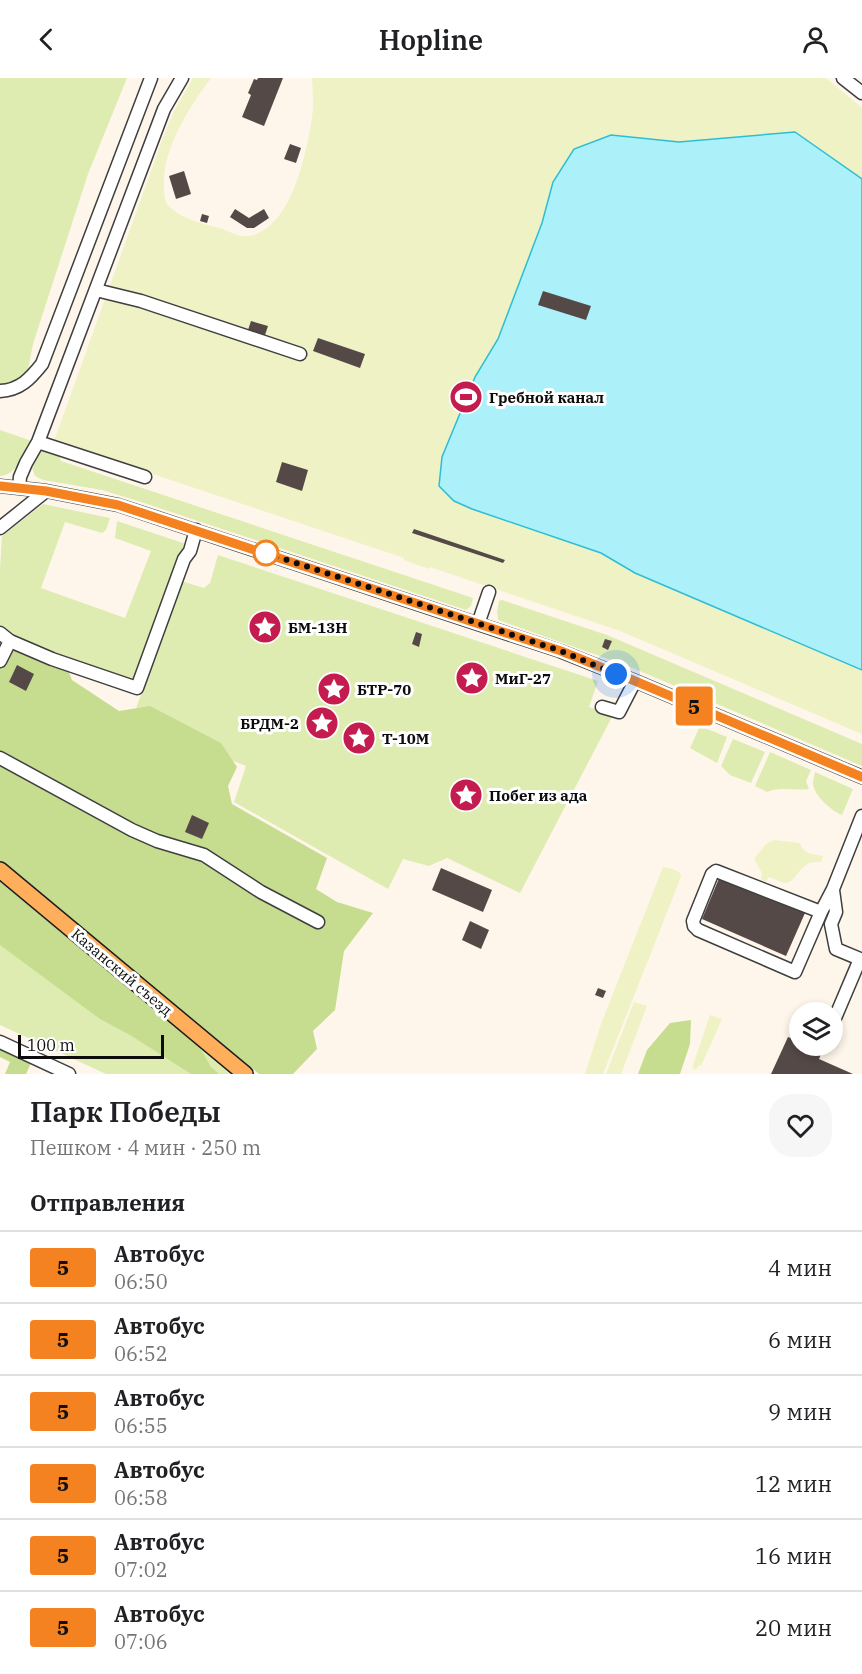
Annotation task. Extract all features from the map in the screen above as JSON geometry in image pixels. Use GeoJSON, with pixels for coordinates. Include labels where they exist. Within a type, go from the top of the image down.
{"type":"FeatureCollection","features":[{"type":"Feature","properties":{"kind":"main road","name":"Казанский съезд"},"geometry":{"type":"LineString","coordinates":[[0,870],[245,1074]]}},
{"type":"Feature","properties":{"kind":"street"},"geometry":{"type":"LineString","coordinates":[[0,391],[21,386],[42,364],[151,78]]}},
{"type":"Feature","properties":{"kind":"street"},"geometry":{"type":"LineString","coordinates":[[19,488],[20,477],[38,442],[164,109],[182,78]]}},
{"type":"Feature","properties":{"kind":"street"},"geometry":{"type":"LineString","coordinates":[[843,78],[862,93]]}},
{"type":"Feature","properties":{"kind":"street"},"geometry":{"type":"LineString","coordinates":[[96,290],[141,301],[300,354]]}},
{"type":"Feature","properties":{"kind":"street"},"geometry":{"type":"LineString","coordinates":[[38,442],[146,477]]}},
{"type":"Feature","properties":{"kind":"street"},"geometry":{"type":"LineString","coordinates":[[0,486],[46,491],[118,505],[561,651],[862,777]]}},
{"type":"Feature","properties":{"kind":"street"},"geometry":{"type":"LineString","coordinates":[[0,528],[46,491]]}},
{"type":"Feature","properties":{"kind":"street"},"geometry":{"type":"LineString","coordinates":[[0,661],[5,637],[52,659],[137,688],[196,530]]}},
{"type":"Feature","properties":{"kind":"street"},"geometry":{"type":"LineString","coordinates":[[478,624],[489,592]]}},
{"type":"Feature","properties":{"kind":"street"},"geometry":{"type":"LineString","coordinates":[[602,707],[619,712],[635,681]]}},
{"type":"Feature","properties":{"kind":"street"},"geometry":{"type":"LineString","coordinates":[[0,758],[132,830],[204,855],[261,892],[318,922]]}},
{"type":"Feature","properties":{"kind":"street"},"geometry":{"type":"LineString","coordinates":[[821,912],[716,871],[712,874],[693,921],[698,930],[795,972],[833,890],[862,816]]}},
{"type":"Feature","properties":{"kind":"street"},"geometry":{"type":"LineString","coordinates":[[833,890],[836,912],[831,924],[836,949],[860,959],[842,1002]]}},
{"type":"Feature","properties":{"kind":"street"},"geometry":{"type":"LineString","coordinates":[[1,1045],[69,1074]]}},
{"type":"Feature","properties":{"kind":"green space"},"geometry":{"type":"Polygon","coordinates":[[[0,78],[127,78],[88,174],[33,344],[27,375],[19,382],[0,387],[0,78]]]}},
{"type":"Feature","properties":{"kind":"green space","name":"Гребной канал"},"geometry":{"type":"Polygon","coordinates":[[[193,78],[211,78],[183,121],[169,153],[164,186],[166,203],[191,220],[246,236],[264,230],[276,219],[286,206],[294,189],[305,155],[312,118],[312,78],[826,78],[862,108],[862,734],[620,631],[430,567],[429,569],[404,560],[404,558],[54,441],[164,135],[174,111],[193,78]]]}},
{"type":"Feature","properties":{"kind":"green space"},"geometry":{"type":"Polygon","coordinates":[[[0,430],[32,441],[16,468],[0,476],[0,430]]]}},
{"type":"Feature","properties":{"kind":"green space"},"geometry":{"type":"Polygon","coordinates":[[[42,449],[58,452],[61,461],[473,598],[471,606],[466,610],[102,490],[43,480],[35,476],[31,465],[37,452],[42,449]]]}},
{"type":"Feature","properties":{"kind":"green space"},"geometry":{"type":"Polygon","coordinates":[[[43,504],[110,518],[106,530],[102,533],[65,522],[41,588],[125,618],[151,551],[115,538],[117,521],[186,544],[135,684],[58,656],[4,630],[0,625],[2,536],[43,504]]]}},
{"type":"Feature","properties":{"kind":"green space"},"geometry":{"type":"Polygon","coordinates":[[[218,555],[598,681],[589,707],[613,715],[520,893],[447,858],[429,866],[403,859],[388,889],[234,802],[246,766],[132,720],[181,581],[204,588],[210,583],[218,555]]]}},
{"type":"Feature","properties":{"kind":"green space"},"geometry":{"type":"Polygon","coordinates":[[[502,600],[607,635],[862,744],[862,766],[628,666],[498,620],[499,601],[502,600]]]}},
{"type":"Feature","properties":{"kind":"green space"},"geometry":{"type":"Polygon","coordinates":[[[0,636],[68,670],[72,680],[119,711],[150,706],[221,743],[237,767],[228,786],[232,804],[327,858],[316,889],[337,902],[373,913],[344,951],[335,1010],[313,1031],[317,1049],[293,1074],[259,1074],[0,861],[0,636]]]}},
{"type":"Feature","properties":{"kind":"green space"},"geometry":{"type":"Polygon","coordinates":[[[700,726],[727,737],[717,763],[690,748],[700,726]]]}},
{"type":"Feature","properties":{"kind":"green space"},"geometry":{"type":"Polygon","coordinates":[[[733,739],[765,752],[751,783],[730,775],[721,766],[733,739]]]}},
{"type":"Feature","properties":{"kind":"green space"},"geometry":{"type":"Polygon","coordinates":[[[770,752],[811,770],[806,781],[809,789],[777,789],[767,792],[755,786],[770,752]]]}},
{"type":"Feature","properties":{"kind":"green space"},"geometry":{"type":"Polygon","coordinates":[[[815,772],[853,789],[842,815],[819,797],[813,782],[815,772]]]}},
{"type":"Feature","properties":{"kind":"green space"},"geometry":{"type":"Polygon","coordinates":[[[774,840],[800,843],[806,851],[823,856],[821,862],[803,867],[790,882],[784,883],[769,877],[766,882],[761,879],[762,873],[754,859],[766,844],[774,840]]]}},
{"type":"Feature","properties":{"kind":"green space"},"geometry":{"type":"Polygon","coordinates":[[[663,867],[673,869],[680,873],[681,877],[603,1074],[585,1074],[601,1024],[663,867]]]}},
{"type":"Feature","properties":{"kind":"green space"},"geometry":{"type":"Polygon","coordinates":[[[0,882],[234,1074],[106,1074],[0,1025],[0,882]]]}},
{"type":"Feature","properties":{"kind":"green space"},"geometry":{"type":"Polygon","coordinates":[[[0,882],[199,1046],[211,1067],[219,1074],[191,1074],[130,1035],[100,1019],[0,945],[0,882]]]}},
{"type":"Feature","properties":{"kind":"green space"},"geometry":{"type":"Polygon","coordinates":[[[634,1002],[647,1006],[621,1074],[606,1074],[634,1002]]]}},
{"type":"Feature","properties":{"kind":"green space"},"geometry":{"type":"Polygon","coordinates":[[[710,1015],[722,1019],[701,1066],[699,1065],[696,1070],[692,1068],[710,1015]]]}},
{"type":"Feature","properties":{"kind":"green space"},"geometry":{"type":"Polygon","coordinates":[[[691,1020],[690,1044],[680,1074],[638,1074],[647,1050],[670,1023],[691,1020]]]}},
{"type":"Feature","properties":{"kind":"green space"},"geometry":{"type":"Polygon","coordinates":[[[0,1049],[31,1063],[26,1074],[5,1074],[10,1062],[0,1057],[0,1049]]]}},
{"type":"Feature","properties":{"kind":"water","name":"Гребной канал"},"geometry":{"type":"Polygon","coordinates":[[[795,132],[862,179],[862,670],[635,573],[601,553],[472,509],[454,501],[439,486],[442,457],[475,377],[498,339],[542,223],[553,182],[574,149],[611,135],[679,142],[795,132]]]}},
{"type":"Feature","properties":{"kind":"building"},"geometry":{"type":"Polygon","coordinates":[[[283,78],[264,126],[242,117],[251,95],[248,93],[254,79],[283,78]]]}},
{"type":"Feature","properties":{"kind":"building"},"geometry":{"type":"Polygon","coordinates":[[[290,144],[301,148],[296,163],[284,159],[290,144]]]}},
{"type":"Feature","properties":{"kind":"building"},"geometry":{"type":"Polygon","coordinates":[[[184,171],[191,194],[176,199],[169,176],[184,171]]]}},
{"type":"Feature","properties":{"kind":"building"},"geometry":{"type":"Polygon","coordinates":[[[235,209],[249,218],[264,209],[269,218],[254,228],[247,228],[230,217],[235,209]]]}},
{"type":"Feature","properties":{"kind":"building"},"geometry":{"type":"Polygon","coordinates":[[[202,214],[209,216],[207,223],[200,221],[202,214]]]}},
{"type":"Feature","properties":{"kind":"building"},"geometry":{"type":"Polygon","coordinates":[[[543,291],[591,306],[586,320],[538,305],[543,291]]]}},
{"type":"Feature","properties":{"kind":"building"},"geometry":{"type":"Polygon","coordinates":[[[251,321],[268,326],[265,335],[248,330],[251,321]]]}},
{"type":"Feature","properties":{"kind":"building"},"geometry":{"type":"Polygon","coordinates":[[[318,338],[365,354],[360,368],[313,351],[318,338]]]}},
{"type":"Feature","properties":{"kind":"building"},"geometry":{"type":"Polygon","coordinates":[[[282,462],[308,470],[302,491],[276,482],[282,462]]]}},
{"type":"Feature","properties":{"kind":"building"},"geometry":{"type":"Polygon","coordinates":[[[414,529],[505,560],[503,563],[412,533],[414,529]]]}},
{"type":"Feature","properties":{"kind":"building"},"geometry":{"type":"Polygon","coordinates":[[[416,632],[422,634],[419,647],[412,644],[416,632]]]}},
{"type":"Feature","properties":{"kind":"building"},"geometry":{"type":"Polygon","coordinates":[[[605,639],[612,641],[608,650],[602,647],[605,639]]]}},
{"type":"Feature","properties":{"kind":"building"},"geometry":{"type":"Polygon","coordinates":[[[17,665],[34,674],[26,691],[9,682],[17,665]]]}},
{"type":"Feature","properties":{"kind":"building"},"geometry":{"type":"Polygon","coordinates":[[[192,815],[209,823],[202,839],[185,832],[192,815]]]}},
{"type":"Feature","properties":{"kind":"building"},"geometry":{"type":"Polygon","coordinates":[[[441,868],[492,890],[483,912],[432,890],[441,868]]]}},
{"type":"Feature","properties":{"kind":"building"},"geometry":{"type":"Polygon","coordinates":[[[720,876],[805,913],[786,956],[702,919],[720,876]]]}},
{"type":"Feature","properties":{"kind":"building"},"geometry":{"type":"Polygon","coordinates":[[[470,921],[489,930],[481,949],[462,940],[470,921]]]}},
{"type":"Feature","properties":{"kind":"building"},"geometry":{"type":"Polygon","coordinates":[[[598,988],[606,991],[603,998],[595,995],[598,988]]]}},
{"type":"Feature","properties":{"kind":"building"},"geometry":{"type":"Polygon","coordinates":[[[788,1037],[789,1056],[820,1056],[819,1059],[853,1074],[771,1074],[788,1037]]]}},
{"type":"Feature","properties":{"kind":"bus line","name":"5"},"geometry":{"type":"LineString","coordinates":[[0,486],[46,491],[118,505],[561,651],[862,777]]}},
{"type":"Feature","properties":{"kind":"place","name":"Гребной канал"},"geometry":{"type":"Point","coordinates":[466,397]}},
{"type":"Feature","properties":{"kind":"place","name":"БМ-13Н"},"geometry":{"type":"Point","coordinates":[265,627]}},
{"type":"Feature","properties":{"kind":"place","name":"МиГ-27"},"geometry":{"type":"Point","coordinates":[472,678]}},
{"type":"Feature","properties":{"kind":"place","name":"БТР-70"},"geometry":{"type":"Point","coordinates":[334,689]}},
{"type":"Feature","properties":{"kind":"place","name":"БРДМ-2"},"geometry":{"type":"Point","coordinates":[322,723]}},
{"type":"Feature","properties":{"kind":"place","name":"Т-10М"},"geometry":{"type":"Point","coordinates":[359,738]}},
{"type":"Feature","properties":{"kind":"place","name":"Побег из ада"},"geometry":{"type":"Point","coordinates":[466,795]}},
{"type":"Feature","properties":{"kind":"route"},"geometry":{"type":"LineString","coordinates":[[266,553],[561,651],[616,674]]}}]}
